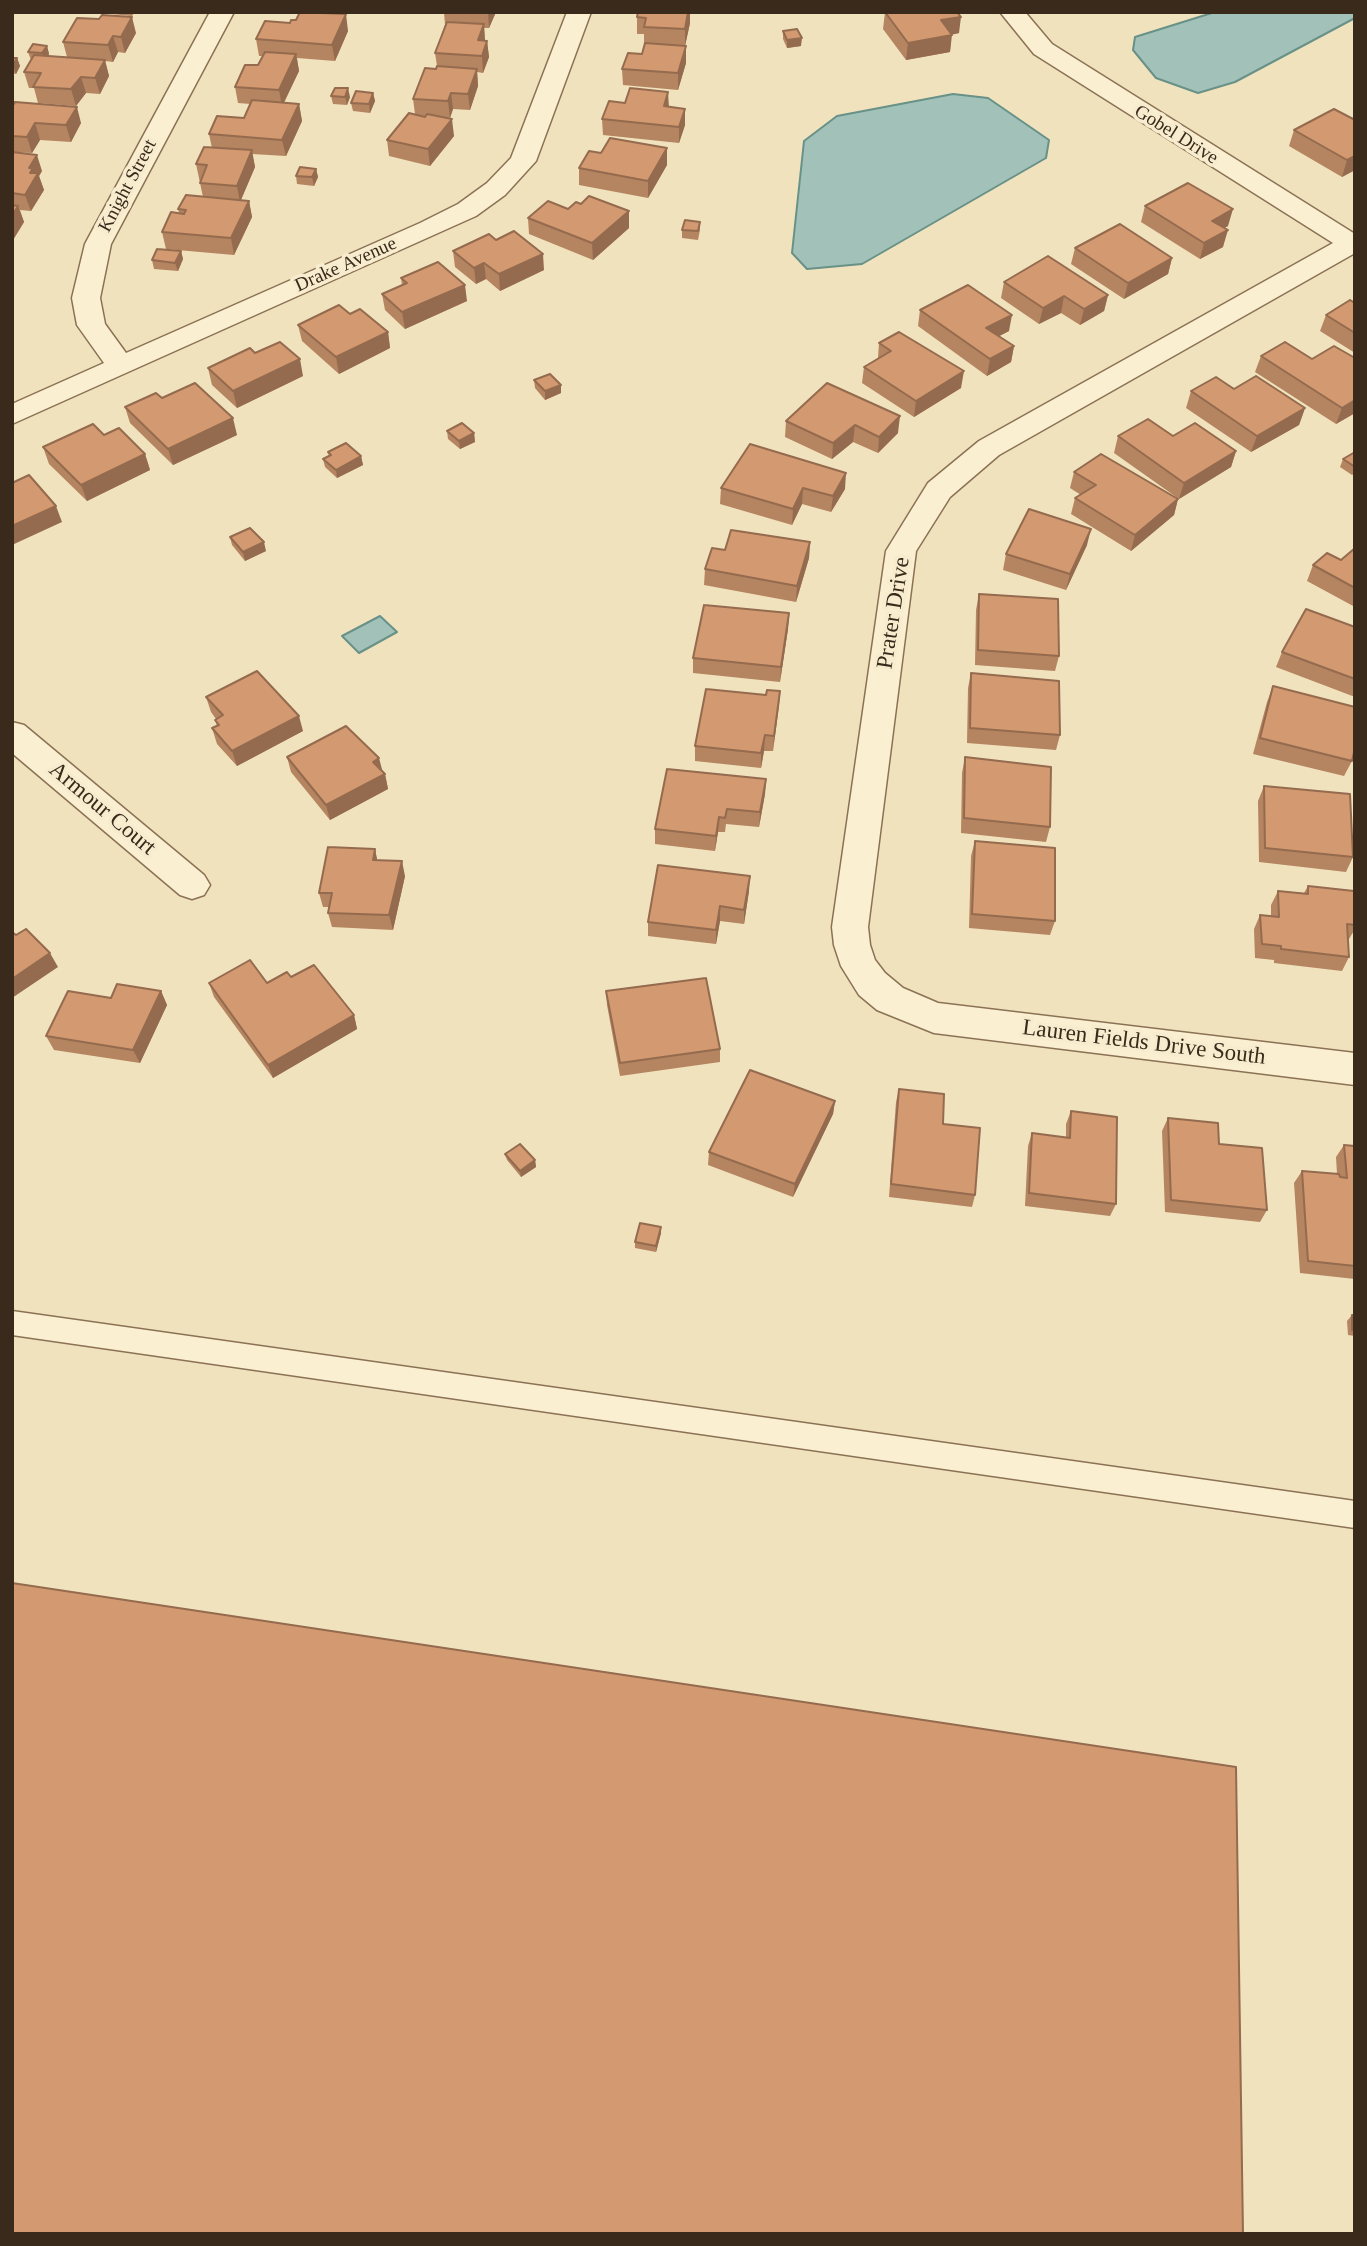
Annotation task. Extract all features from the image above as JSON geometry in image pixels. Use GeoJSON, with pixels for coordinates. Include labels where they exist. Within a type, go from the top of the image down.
{"type":"FeatureCollection","features":[{"type":"Feature","properties":{"kind":"street","name":"Knight Street"},"geometry":{"type":"LineString","coordinates":[[120,365],[91,325],[86,298],[98,244],[222,12]]}},
{"type":"Feature","properties":{"kind":"street","name":"Drake Avenue"},"geometry":{"type":"LineString","coordinates":[[12,415],[429,229],[467,209],[496,189],[523,161],[579,12]]}},
{"type":"Feature","properties":{"kind":"street","name":"Gobel Drive"},"geometry":{"type":"LineString","coordinates":[[1012,12],[1043,49],[1353,243]]}},
{"type":"Feature","properties":{"kind":"street","name":"Prater Drive"},"geometry":{"type":"LineString","coordinates":[[934,1018],[890,999],[872,984],[859,966],[850,927],[901,551],[939,490],[989,448],[1353,243]]}},
{"type":"Feature","properties":{"kind":"street","name":"Armour Court"},"geometry":{"type":"LineString","coordinates":[[12,734],[192,885]]}},
{"type":"Feature","properties":{"kind":"street","name":"Lauren Fields Drive South"},"geometry":{"type":"LineString","coordinates":[[934,1018],[1355,1069]]}},
{"type":"Feature","properties":{"kind":"lane"},"geometry":{"type":"LineString","coordinates":[[12,1323],[1355,1515]]}},
{"type":"Feature","properties":{"kind":"water"},"geometry":{"type":"Polygon","coordinates":[[[1215,12],[1355,12],[1355,18],[1235,82],[1198,93],[1156,78],[1133,50],[1135,37],[1215,12]]]}},
{"type":"Feature","properties":{"kind":"water"},"geometry":{"type":"Polygon","coordinates":[[[953,94],[988,98],[1049,140],[1046,158],[862,264],[807,269],[792,253],[804,141],[837,116],[953,94]]]}},
{"type":"Feature","properties":{"kind":"water"},"geometry":{"type":"Polygon","coordinates":[[[380,616],[397,632],[359,653],[342,636],[380,616]]]}},
{"type":"Feature","properties":{"kind":"building"},"geometry":{"type":"Polygon","coordinates":[[[300,12],[346,14],[332,45],[256,39],[265,21],[290,23],[291,20],[296,20],[300,12]]]}},
{"type":"Feature","properties":{"kind":"building"},"geometry":{"type":"Polygon","coordinates":[[[638,12],[688,12],[685,29],[644,27],[646,18],[637,17],[638,12]]]}},
{"type":"Feature","properties":{"kind":"building"},"geometry":{"type":"Polygon","coordinates":[[[885,12],[957,12],[961,17],[941,20],[952,35],[908,43],[885,12]]]}},
{"type":"Feature","properties":{"kind":"building"},"geometry":{"type":"Polygon","coordinates":[[[102,15],[132,17],[121,37],[113,36],[108,45],[63,42],[77,18],[99,19],[102,15]]]}},
{"type":"Feature","properties":{"kind":"building"},"geometry":{"type":"Polygon","coordinates":[[[447,22],[484,24],[478,40],[487,41],[482,56],[435,53],[447,22]]]}},
{"type":"Feature","properties":{"kind":"building"},"geometry":{"type":"Polygon","coordinates":[[[797,29],[802,38],[787,40],[783,31],[797,29]]]}},
{"type":"Feature","properties":{"kind":"building"},"geometry":{"type":"Polygon","coordinates":[[[645,43],[686,46],[678,73],[622,69],[628,53],[642,54],[645,43]]]}},
{"type":"Feature","properties":{"kind":"building"},"geometry":{"type":"Polygon","coordinates":[[[33,44],[47,46],[42,53],[28,52],[33,44]]]}},
{"type":"Feature","properties":{"kind":"building"},"geometry":{"type":"Polygon","coordinates":[[[265,52],[296,54],[279,90],[235,87],[245,65],[258,65],[265,52]]]}},
{"type":"Feature","properties":{"kind":"building"},"geometry":{"type":"Polygon","coordinates":[[[34,55],[105,60],[95,78],[81,77],[71,89],[33,87],[41,73],[24,72],[34,55]]]}},
{"type":"Feature","properties":{"kind":"building"},"geometry":{"type":"Polygon","coordinates":[[[437,66],[477,69],[468,94],[451,93],[448,101],[413,99],[425,68],[436,69],[437,66]]]}},
{"type":"Feature","properties":{"kind":"building"},"geometry":{"type":"Polygon","coordinates":[[[335,88],[348,88],[345,97],[331,96],[335,88]]]}},
{"type":"Feature","properties":{"kind":"building"},"geometry":{"type":"Polygon","coordinates":[[[630,88],[668,92],[664,106],[685,109],[679,127],[602,119],[609,101],[625,103],[630,88]]]}},
{"type":"Feature","properties":{"kind":"building"},"geometry":{"type":"Polygon","coordinates":[[[356,91],[373,93],[369,104],[351,103],[356,91]]]}},
{"type":"Feature","properties":{"kind":"building"},"geometry":{"type":"Polygon","coordinates":[[[252,100],[299,104],[282,140],[209,134],[217,116],[244,118],[252,100]]]}},
{"type":"Feature","properties":{"kind":"building"},"geometry":{"type":"Polygon","coordinates":[[[15,102],[77,107],[66,125],[35,123],[27,137],[12,136],[12,107],[15,102]]]}},
{"type":"Feature","properties":{"kind":"building"},"geometry":{"type":"Polygon","coordinates":[[[1334,109],[1355,120],[1355,156],[1347,160],[1294,130],[1334,109]]]}},
{"type":"Feature","properties":{"kind":"building"},"geometry":{"type":"Polygon","coordinates":[[[409,113],[452,119],[428,149],[387,140],[409,113]]]}},
{"type":"Feature","properties":{"kind":"building"},"geometry":{"type":"Polygon","coordinates":[[[610,138],[667,148],[648,181],[579,168],[589,151],[601,153],[610,138]]]}},
{"type":"Feature","properties":{"kind":"building"},"geometry":{"type":"Polygon","coordinates":[[[204,147],[252,150],[237,186],[200,183],[207,165],[196,164],[204,147]]]}},
{"type":"Feature","properties":{"kind":"building"},"geometry":{"type":"Polygon","coordinates":[[[12,152],[37,155],[29,168],[33,168],[30,173],[38,173],[25,195],[12,193],[12,152]]]}},
{"type":"Feature","properties":{"kind":"building"},"geometry":{"type":"Polygon","coordinates":[[[300,167],[316,169],[312,177],[296,176],[300,167]]]}},
{"type":"Feature","properties":{"kind":"building"},"geometry":{"type":"Polygon","coordinates":[[[1188,183],[1233,209],[1212,221],[1228,230],[1204,243],[1145,206],[1188,183]]]}},
{"type":"Feature","properties":{"kind":"building"},"geometry":{"type":"Polygon","coordinates":[[[186,195],[249,201],[231,238],[162,232],[171,212],[184,214],[186,210],[178,209],[186,195]]]}},
{"type":"Feature","properties":{"kind":"building"},"geometry":{"type":"Polygon","coordinates":[[[589,196],[629,211],[592,243],[528,218],[548,201],[568,209],[576,202],[581,204],[589,196]]]}},
{"type":"Feature","properties":{"kind":"building"},"geometry":{"type":"Polygon","coordinates":[[[12,205],[18,206],[12,216],[12,205]]]}},
{"type":"Feature","properties":{"kind":"building"},"geometry":{"type":"Polygon","coordinates":[[[685,220],[700,222],[698,231],[682,230],[685,220]]]}},
{"type":"Feature","properties":{"kind":"building"},"geometry":{"type":"Polygon","coordinates":[[[1120,224],[1172,258],[1128,283],[1075,248],[1120,224]]]}},
{"type":"Feature","properties":{"kind":"building"},"geometry":{"type":"Polygon","coordinates":[[[514,231],[543,254],[499,274],[484,263],[474,268],[453,251],[489,234],[496,240],[514,231]]]}},
{"type":"Feature","properties":{"kind":"building"},"geometry":{"type":"Polygon","coordinates":[[[157,249],[181,251],[175,263],[152,260],[157,249]]]}},
{"type":"Feature","properties":{"kind":"building"},"geometry":{"type":"Polygon","coordinates":[[[1048,256],[1108,295],[1084,309],[1064,296],[1043,308],[1004,282],[1048,256]]]}},
{"type":"Feature","properties":{"kind":"building"},"geometry":{"type":"Polygon","coordinates":[[[438,262],[465,285],[402,312],[382,294],[407,283],[401,278],[438,262]]]}},
{"type":"Feature","properties":{"kind":"building"},"geometry":{"type":"Polygon","coordinates":[[[968,285],[1012,315],[986,328],[1014,346],[990,359],[920,310],[968,285]]]}},
{"type":"Feature","properties":{"kind":"building"},"geometry":{"type":"Polygon","coordinates":[[[1350,300],[1355,303],[1355,333],[1326,315],[1350,300]]]}},
{"type":"Feature","properties":{"kind":"building"},"geometry":{"type":"Polygon","coordinates":[[[339,305],[350,314],[360,309],[388,332],[336,357],[298,325],[339,305]]]}},
{"type":"Feature","properties":{"kind":"building"},"geometry":{"type":"Polygon","coordinates":[[[899,332],[964,371],[916,401],[864,367],[891,351],[879,343],[899,332]]]}},
{"type":"Feature","properties":{"kind":"building"},"geometry":{"type":"Polygon","coordinates":[[[280,342],[300,359],[233,391],[208,368],[250,348],[255,353],[280,342]]]}},
{"type":"Feature","properties":{"kind":"building"},"geometry":{"type":"Polygon","coordinates":[[[1285,342],[1312,359],[1334,346],[1355,358],[1355,400],[1342,408],[1261,356],[1285,342]]]}},
{"type":"Feature","properties":{"kind":"building"},"geometry":{"type":"Polygon","coordinates":[[[550,374],[561,385],[545,391],[534,380],[550,374]]]}},
{"type":"Feature","properties":{"kind":"building"},"geometry":{"type":"Polygon","coordinates":[[[1256,376],[1305,408],[1257,436],[1191,391],[1216,377],[1234,389],[1256,376]]]}},
{"type":"Feature","properties":{"kind":"building"},"geometry":{"type":"Polygon","coordinates":[[[195,383],[233,418],[168,449],[125,407],[156,393],[162,398],[195,383]]]}},
{"type":"Feature","properties":{"kind":"building"},"geometry":{"type":"Polygon","coordinates":[[[827,383],[900,416],[879,437],[855,425],[833,443],[786,421],[827,383]]]}},
{"type":"Feature","properties":{"kind":"building"},"geometry":{"type":"Polygon","coordinates":[[[1148,419],[1173,436],[1195,423],[1236,451],[1184,483],[1118,436],[1148,419]]]}},
{"type":"Feature","properties":{"kind":"building"},"geometry":{"type":"Polygon","coordinates":[[[462,423],[474,433],[459,441],[447,431],[462,423]]]}},
{"type":"Feature","properties":{"kind":"building"},"geometry":{"type":"Polygon","coordinates":[[[93,424],[104,435],[119,428],[145,454],[81,485],[43,447],[93,424]]]}},
{"type":"Feature","properties":{"kind":"building"},"geometry":{"type":"Polygon","coordinates":[[[346,443],[361,456],[336,470],[323,459],[331,455],[328,452],[346,443]]]}},
{"type":"Feature","properties":{"kind":"building"},"geometry":{"type":"Polygon","coordinates":[[[750,444],[846,473],[833,496],[803,488],[793,509],[721,488],[750,444]]]}},
{"type":"Feature","properties":{"kind":"building"},"geometry":{"type":"Polygon","coordinates":[[[1355,452],[1355,467],[1343,459],[1355,452]]]}},
{"type":"Feature","properties":{"kind":"building"},"geometry":{"type":"Polygon","coordinates":[[[1101,454],[1178,499],[1135,535],[1075,498],[1096,485],[1074,472],[1101,454]]]}},
{"type":"Feature","properties":{"kind":"building"},"geometry":{"type":"Polygon","coordinates":[[[29,475],[56,506],[12,526],[12,483],[29,475]]]}},
{"type":"Feature","properties":{"kind":"building"},"geometry":{"type":"Polygon","coordinates":[[[1029,509],[1091,529],[1070,574],[1006,554],[1029,509]]]}},
{"type":"Feature","properties":{"kind":"building"},"geometry":{"type":"Polygon","coordinates":[[[250,528],[264,542],[243,552],[230,537],[250,528]]]}},
{"type":"Feature","properties":{"kind":"building"},"geometry":{"type":"Polygon","coordinates":[[[731,530],[810,542],[797,586],[705,569],[712,548],[725,550],[731,530]]]}},
{"type":"Feature","properties":{"kind":"building"},"geometry":{"type":"Polygon","coordinates":[[[1355,548],[1355,588],[1313,565],[1327,553],[1341,560],[1355,548]]]}},
{"type":"Feature","properties":{"kind":"building"},"geometry":{"type":"Polygon","coordinates":[[[979,594],[1058,599],[1059,656],[978,650],[979,594]]]}},
{"type":"Feature","properties":{"kind":"building"},"geometry":{"type":"Polygon","coordinates":[[[704,605],[789,613],[781,667],[693,658],[704,605]]]}},
{"type":"Feature","properties":{"kind":"building"},"geometry":{"type":"Polygon","coordinates":[[[1306,609],[1355,627],[1355,679],[1282,652],[1306,609]]]}},
{"type":"Feature","properties":{"kind":"building"},"geometry":{"type":"Polygon","coordinates":[[[257,671],[299,716],[232,751],[212,728],[219,725],[215,720],[223,715],[206,697],[257,671]]]}},
{"type":"Feature","properties":{"kind":"building"},"geometry":{"type":"Polygon","coordinates":[[[971,673],[1059,681],[1060,735],[970,728],[971,673]]]}},
{"type":"Feature","properties":{"kind":"building"},"geometry":{"type":"Polygon","coordinates":[[[1273,686],[1355,707],[1355,748],[1352,761],[1260,738],[1273,686]]]}},
{"type":"Feature","properties":{"kind":"building"},"geometry":{"type":"Polygon","coordinates":[[[706,689],[766,695],[767,690],[780,691],[774,736],[765,735],[761,753],[695,746],[706,689]]]}},
{"type":"Feature","properties":{"kind":"building"},"geometry":{"type":"Polygon","coordinates":[[[346,726],[379,758],[373,762],[385,774],[326,805],[287,757],[346,726]]]}},
{"type":"Feature","properties":{"kind":"building"},"geometry":{"type":"Polygon","coordinates":[[[965,757],[1051,767],[1050,827],[964,818],[965,757]]]}},
{"type":"Feature","properties":{"kind":"building"},"geometry":{"type":"Polygon","coordinates":[[[667,769],[766,779],[760,812],[727,809],[725,818],[719,817],[716,836],[655,829],[667,769]]]}},
{"type":"Feature","properties":{"kind":"building"},"geometry":{"type":"Polygon","coordinates":[[[1264,786],[1350,794],[1353,857],[1265,848],[1264,786]]]}},
{"type":"Feature","properties":{"kind":"building"},"geometry":{"type":"Polygon","coordinates":[[[975,841],[1055,848],[1055,921],[972,914],[975,841]]]}},
{"type":"Feature","properties":{"kind":"building"},"geometry":{"type":"Polygon","coordinates":[[[328,847],[375,849],[373,860],[402,861],[389,915],[328,913],[332,893],[319,893],[328,847]]]}},
{"type":"Feature","properties":{"kind":"building"},"geometry":{"type":"Polygon","coordinates":[[[658,865],[750,876],[744,910],[720,906],[716,930],[648,922],[658,865]]]}},
{"type":"Feature","properties":{"kind":"building"},"geometry":{"type":"Polygon","coordinates":[[[1308,886],[1354,891],[1355,925],[1347,924],[1349,957],[1281,949],[1281,946],[1262,944],[1260,915],[1279,917],[1278,891],[1308,894],[1308,886]]]}},
{"type":"Feature","properties":{"kind":"building"},"geometry":{"type":"Polygon","coordinates":[[[26,929],[50,953],[12,979],[12,932],[16,935],[26,929]]]}},
{"type":"Feature","properties":{"kind":"building"},"geometry":{"type":"Polygon","coordinates":[[[250,960],[267,983],[287,972],[291,977],[314,965],[354,1015],[268,1065],[209,983],[250,960]]]}},
{"type":"Feature","properties":{"kind":"building"},"geometry":{"type":"Polygon","coordinates":[[[706,978],[720,1049],[620,1063],[606,991],[706,978]]]}},
{"type":"Feature","properties":{"kind":"building"},"geometry":{"type":"Polygon","coordinates":[[[117,984],[161,991],[133,1050],[46,1036],[68,991],[111,998],[117,984]]]}},
{"type":"Feature","properties":{"kind":"building"},"geometry":{"type":"Polygon","coordinates":[[[750,1070],[835,1101],[795,1184],[709,1152],[750,1070]]]}},
{"type":"Feature","properties":{"kind":"building"},"geometry":{"type":"Polygon","coordinates":[[[899,1089],[944,1094],[943,1124],[980,1128],[975,1195],[891,1184],[899,1089]]]}},
{"type":"Feature","properties":{"kind":"building"},"geometry":{"type":"Polygon","coordinates":[[[1071,1111],[1117,1117],[1116,1204],[1029,1193],[1032,1133],[1070,1138],[1071,1111]]]}},
{"type":"Feature","properties":{"kind":"building"},"geometry":{"type":"Polygon","coordinates":[[[1168,1118],[1218,1123],[1219,1144],[1262,1148],[1267,1210],[1171,1200],[1168,1118]]]}},
{"type":"Feature","properties":{"kind":"building"},"geometry":{"type":"Polygon","coordinates":[[[520,1144],[535,1160],[520,1171],[505,1154],[520,1144]]]}},
{"type":"Feature","properties":{"kind":"building"},"geometry":{"type":"Polygon","coordinates":[[[1344,1145],[1355,1146],[1355,1266],[1308,1261],[1302,1171],[1339,1174],[1340,1177],[1347,1178],[1344,1145]]]}},
{"type":"Feature","properties":{"kind":"building"},"geometry":{"type":"Polygon","coordinates":[[[640,1223],[661,1227],[656,1246],[635,1242],[640,1223]]]}},
{"type":"Feature","properties":{"kind":"building"},"geometry":{"type":"Polygon","coordinates":[[[1352,1315],[1355,1315],[1355,1330],[1352,1330],[1352,1315]]]}},
{"type":"Feature","properties":{"kind":"building"},"geometry":{"type":"Polygon","coordinates":[[[12,1583],[1236,1767],[1243,2234],[12,2234],[12,1583]]]}}]}
